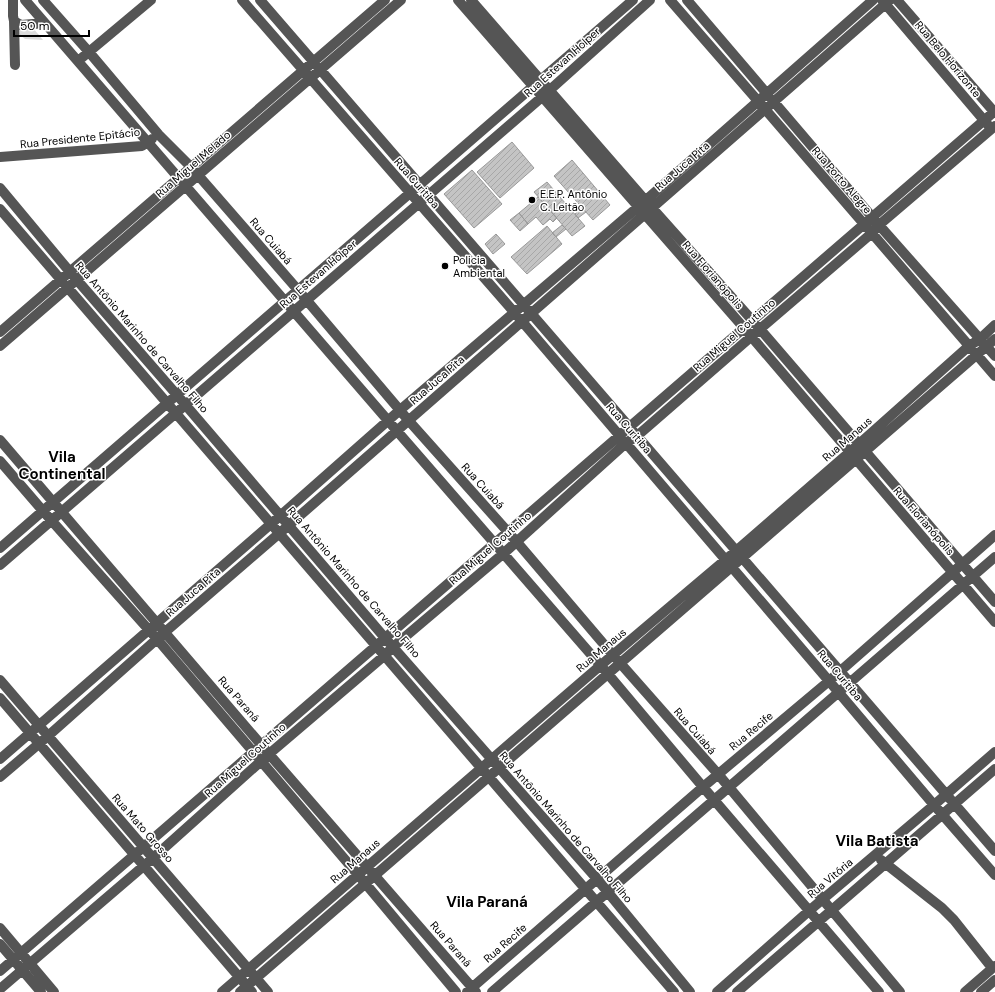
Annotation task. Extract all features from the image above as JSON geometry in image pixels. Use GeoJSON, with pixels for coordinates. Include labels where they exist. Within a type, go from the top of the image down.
{"type":"FeatureCollection","features":[{"type":"Feature","properties":{"kind":"street"},"geometry":{"type":"LineString","coordinates":[[13,0],[12,16],[14,21],[15,65]]}},
{"type":"Feature","properties":{"kind":"street"},"geometry":{"type":"LineString","coordinates":[[25,0],[388,421],[504,553],[879,992]]}},
{"type":"Feature","properties":{"kind":"street","name":"Rua Cuiabá"},"geometry":{"type":"LineString","coordinates":[[43,0],[159,135],[194,171],[298,290],[409,421],[508,532],[613,655],[718,774],[900,992]]}},
{"type":"Feature","properties":{"kind":"street"},"geometry":{"type":"LineString","coordinates":[[78,61],[151,0]]}},
{"type":"Feature","properties":{"kind":"street","name":"Rua Curitiba"},"geometry":{"type":"LineString","coordinates":[[242,0],[514,312],[830,681],[942,815],[995,875]]}},
{"type":"Feature","properties":{"kind":"street","name":"Rua Curitiba"},"geometry":{"type":"LineString","coordinates":[[260,0],[995,851]]}},
{"type":"Feature","properties":{"kind":"street","name":"Rua Miguel Melado"},"geometry":{"type":"LineString","coordinates":[[0,332],[73,276],[307,75],[385,0]]}},
{"type":"Feature","properties":{"kind":"street","name":"Rua Miguel Melado"},"geometry":{"type":"LineString","coordinates":[[317,66],[401,0]]}},
{"type":"Feature","properties":{"kind":"street","name":"Rua Florianópolis"},"geometry":{"type":"LineString","coordinates":[[458,0],[537,83],[648,211],[744,328],[995,622]]}},
{"type":"Feature","properties":{"kind":"street","name":"Rua Florianópolis"},"geometry":{"type":"LineString","coordinates":[[471,0],[537,83]]}},
{"type":"Feature","properties":{"kind":"street","name":"Rua Estevan Holper"},"geometry":{"type":"LineString","coordinates":[[0,548],[633,0]]}},
{"type":"Feature","properties":{"kind":"street","name":"Rua Estevan Holper"},"geometry":{"type":"LineString","coordinates":[[0,565],[546,93],[650,0]]}},
{"type":"Feature","properties":{"kind":"street","name":"Rua Porto Alegre"},"geometry":{"type":"LineString","coordinates":[[670,0],[762,97],[774,102],[868,221]]}},
{"type":"Feature","properties":{"kind":"street","name":"Rua Porto Alegre"},"geometry":{"type":"LineString","coordinates":[[687,0],[762,97],[766,109],[875,229],[995,356]]}},
{"type":"Feature","properties":{"kind":"street","name":"Rua Juca Pita"},"geometry":{"type":"LineString","coordinates":[[0,759],[873,0]]}},
{"type":"Feature","properties":{"kind":"street","name":"Rua Belo Horizonte"},"geometry":{"type":"LineString","coordinates":[[897,0],[995,112]]}},
{"type":"Feature","properties":{"kind":"street","name":"Rua Juca Pita"},"geometry":{"type":"LineString","coordinates":[[0,777],[161,635],[409,421],[774,102],[886,1]]}},
{"type":"Feature","properties":{"kind":"street","name":"Rua Belo Horizonte"},"geometry":{"type":"LineString","coordinates":[[886,1],[984,120],[994,129]]}},
{"type":"Feature","properties":{"kind":"street"},"geometry":{"type":"LineString","coordinates":[[14,21],[21,25],[45,23]]}},
{"type":"Feature","properties":{"kind":"street","name":"Rua Miguel Coutinho"},"geometry":{"type":"LineString","coordinates":[[0,989],[153,858],[269,754],[504,553],[623,440],[629,427],[995,112]]}},
{"type":"Feature","properties":{"kind":"street","name":"Rua Miguel Coutinho"},"geometry":{"type":"LineString","coordinates":[[0,971],[495,543],[623,440],[637,436],[875,229],[994,129]]}},
{"type":"Feature","properties":{"kind":"street","name":"Rua Presidente Epitácio"},"geometry":{"type":"LineString","coordinates":[[0,157],[142,146],[159,135]]}},
{"type":"Feature","properties":{"kind":"street","name":"Rua Antônio Marinho de Carvalho Filho"},"geometry":{"type":"LineString","coordinates":[[0,188],[73,276],[186,405],[393,647],[608,892],[690,992]]}},
{"type":"Feature","properties":{"kind":"street"},"geometry":{"type":"LineString","coordinates":[[0,209],[674,992]]}},
{"type":"Feature","properties":{"kind":"street","name":"Rua Florianópolis"},"geometry":{"type":"LineString","coordinates":[[648,211],[760,329],[995,602]]}},
{"type":"Feature","properties":{"kind":"street","name":"Rua Porto Alegre"},"geometry":{"type":"LineString","coordinates":[[875,229],[995,376]]}},
{"type":"Feature","properties":{"kind":"street","name":"Rua Miguel Melado"},"geometry":{"type":"LineString","coordinates":[[0,346],[64,283]]}},
{"type":"Feature","properties":{"kind":"street","name":"Rua Manaus"},"geometry":{"type":"LineString","coordinates":[[862,448],[977,355],[995,325]]}},
{"type":"Feature","properties":{"kind":"street","name":"Rua Manaus"},"geometry":{"type":"LineString","coordinates":[[246,990],[256,978],[608,674],[692,595],[862,448],[969,346],[995,339]]}},
{"type":"Feature","properties":{"kind":"street","name":"Rua Paraná"},"geometry":{"type":"LineString","coordinates":[[0,440],[157,623],[161,635],[261,762],[358,874],[456,992]]}},
{"type":"Feature","properties":{"kind":"street","name":"Rua Paraná"},"geometry":{"type":"LineString","coordinates":[[0,461],[51,521],[149,630],[161,635],[262,745],[375,875],[471,990]]}},
{"type":"Feature","properties":{"kind":"street","name":"Rua Recife"},"geometry":{"type":"LineString","coordinates":[[471,990],[596,879],[718,774],[830,681],[995,535]]}},
{"type":"Feature","properties":{"kind":"street"},"geometry":{"type":"LineString","coordinates":[[492,992],[995,557]]}},
{"type":"Feature","properties":{"kind":"street","name":"Rua Manaus"},"geometry":{"type":"LineString","coordinates":[[222,992],[600,665],[692,595]]}},
{"type":"Feature","properties":{"kind":"street","name":"Rua Mato Grosso"},"geometry":{"type":"LineString","coordinates":[[0,680],[268,992]]}},
{"type":"Feature","properties":{"kind":"street"},"geometry":{"type":"LineString","coordinates":[[0,698],[239,977],[246,990]]}},
{"type":"Feature","properties":{"kind":"street","name":"Rua Vitória"},"geometry":{"type":"LineString","coordinates":[[717,992],[810,910],[995,752]]}},
{"type":"Feature","properties":{"kind":"street"},"geometry":{"type":"LineString","coordinates":[[737,992],[995,769]]}},
{"type":"Feature","properties":{"kind":"street"},"geometry":{"type":"LineString","coordinates":[[874,856],[942,908],[994,967],[965,992]]}},
{"type":"Feature","properties":{"kind":"street"},"geometry":{"type":"LineString","coordinates":[[0,928],[54,992]]}},
{"type":"Feature","properties":{"kind":"street"},"geometry":{"type":"LineString","coordinates":[[0,944],[41,992]]}},
{"type":"Feature","properties":{"kind":"street"},"geometry":{"type":"LineString","coordinates":[[981,992],[995,980]]}},
{"type":"Feature","properties":{"kind":"green space"},"geometry":{"type":"Polygon","coordinates":[[[19,28],[33,28],[43,40],[25,39],[19,34],[19,28]]]}},
{"type":"Feature","properties":{"kind":"building"},"geometry":{"type":"Polygon","coordinates":[[[512,142],[534,168],[500,198],[477,172],[512,142]]]}},
{"type":"Feature","properties":{"kind":"building"},"geometry":{"type":"Polygon","coordinates":[[[572,160],[610,205],[593,220],[554,176],[572,160]]]}},
{"type":"Feature","properties":{"kind":"building"},"geometry":{"type":"Polygon","coordinates":[[[472,170],[502,204],[474,228],[444,194],[472,170]]]}},
{"type":"Feature","properties":{"kind":"building"},"geometry":{"type":"Polygon","coordinates":[[[547,182],[585,226],[572,236],[534,192],[547,182]]]}},
{"type":"Feature","properties":{"kind":"building"},"geometry":{"type":"Polygon","coordinates":[[[538,197],[557,218],[553,222],[550,219],[543,225],[536,217],[528,224],[519,213],[538,197]]]}},
{"type":"Feature","properties":{"kind":"building"},"geometry":{"type":"Polygon","coordinates":[[[582,208],[586,212],[578,218],[575,214],[582,208]]]}},
{"type":"Feature","properties":{"kind":"building"},"geometry":{"type":"Polygon","coordinates":[[[519,213],[528,224],[520,231],[510,220],[519,213]]]}},
{"type":"Feature","properties":{"kind":"building"},"geometry":{"type":"Polygon","coordinates":[[[562,225],[566,229],[556,237],[552,233],[562,225]]]}},
{"type":"Feature","properties":{"kind":"building"},"geometry":{"type":"Polygon","coordinates":[[[547,226],[562,244],[527,274],[511,257],[547,226]]]}},
{"type":"Feature","properties":{"kind":"building"},"geometry":{"type":"Polygon","coordinates":[[[496,234],[505,244],[493,254],[485,244],[496,234]]]}},
{"type":"Feature","properties":{"kind":"place","name":"E.E.P. Antônio C. Leitão"},"geometry":{"type":"Point","coordinates":[532,200]}},
{"type":"Feature","properties":{"kind":"place","name":"Policia Ambiental"},"geometry":{"type":"Point","coordinates":[445,266]}},
{"type":"Feature","properties":{"kind":"district","name":"Vila Continental"},"geometry":{"type":"Point","coordinates":[62,466]}},
{"type":"Feature","properties":{"kind":"district","name":"Vila Batista"},"geometry":{"type":"Point","coordinates":[877,841]}},
{"type":"Feature","properties":{"kind":"district","name":"Vila Paraná"},"geometry":{"type":"Point","coordinates":[487,902]}}]}
